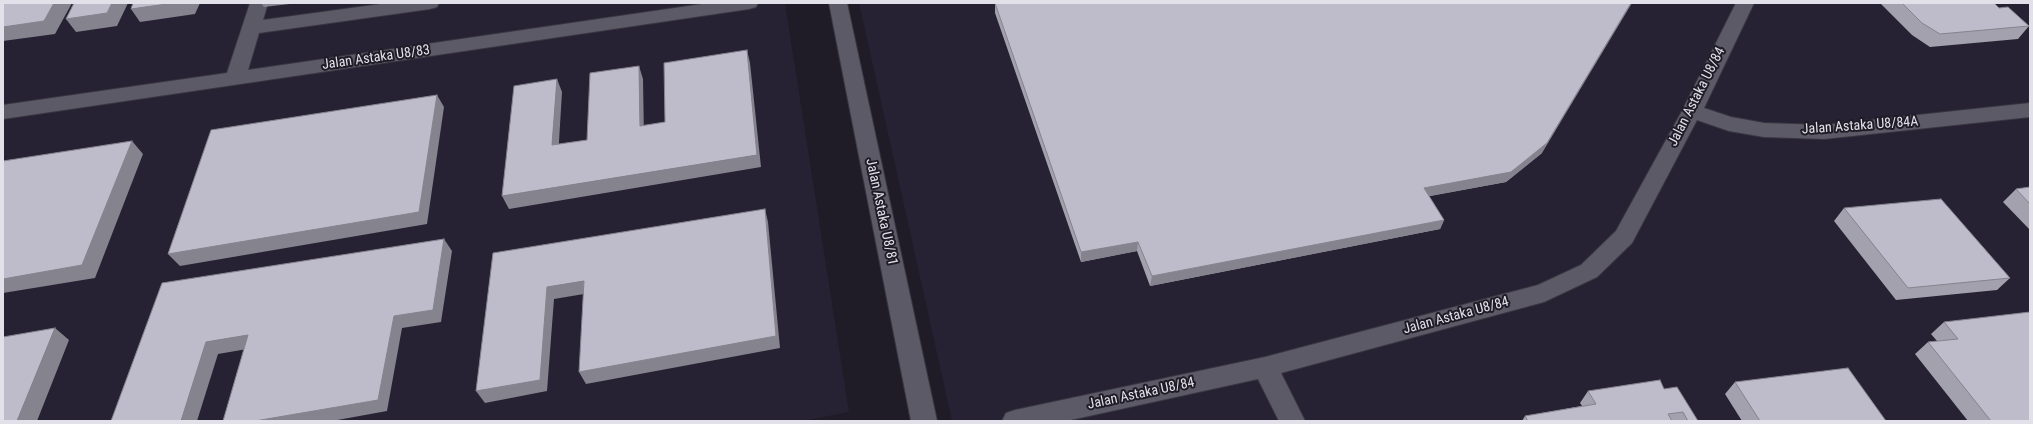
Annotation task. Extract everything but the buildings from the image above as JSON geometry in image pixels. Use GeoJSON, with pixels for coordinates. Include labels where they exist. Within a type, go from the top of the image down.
{"type":"FeatureCollection","features":[{"type":"Feature","properties":{"kind":"street"},"geometry":{"type":"LineString","coordinates":[[235,79],[259,3]]}},
{"type":"Feature","properties":{"kind":"street"},"geometry":{"type":"LineString","coordinates":[[251,28],[430,3]]}},
{"type":"Feature","properties":{"kind":"street","name":"Jalan Astaka U8/83"},"geometry":{"type":"LineString","coordinates":[[3,112],[749,3]]}},
{"type":"Feature","properties":{"kind":"street","name":"Jalan Astaka U8/81"},"geometry":{"type":"LineString","coordinates":[[838,3],[924,421]]}},
{"type":"Feature","properties":{"kind":"street","name":"Jalan Astaka U8/84"},"geometry":{"type":"LineString","coordinates":[[1015,421],[1266,367],[1544,293],[1589,271],[1624,237],[1692,111],[1745,3]]}},
{"type":"Feature","properties":{"kind":"street","name":"Jalan Astaka U8/84A"},"geometry":{"type":"LineString","coordinates":[[1692,111],[1729,124],[1764,130],[1824,132],[2030,110]]}},
{"type":"Feature","properties":{"kind":"street"},"geometry":{"type":"LineString","coordinates":[[1266,367],[1292,421]]}},
{"type":"Feature","properties":{"kind":"shaded area"},"geometry":{"type":"Polygon","coordinates":[[[3,3],[785,3],[849,412],[803,421],[3,421],[3,3]]]}},
{"type":"Feature","properties":{"kind":"shaded area"},"geometry":{"type":"Polygon","coordinates":[[[859,3],[2030,3],[2030,421],[952,421],[859,3]]]}}]}
